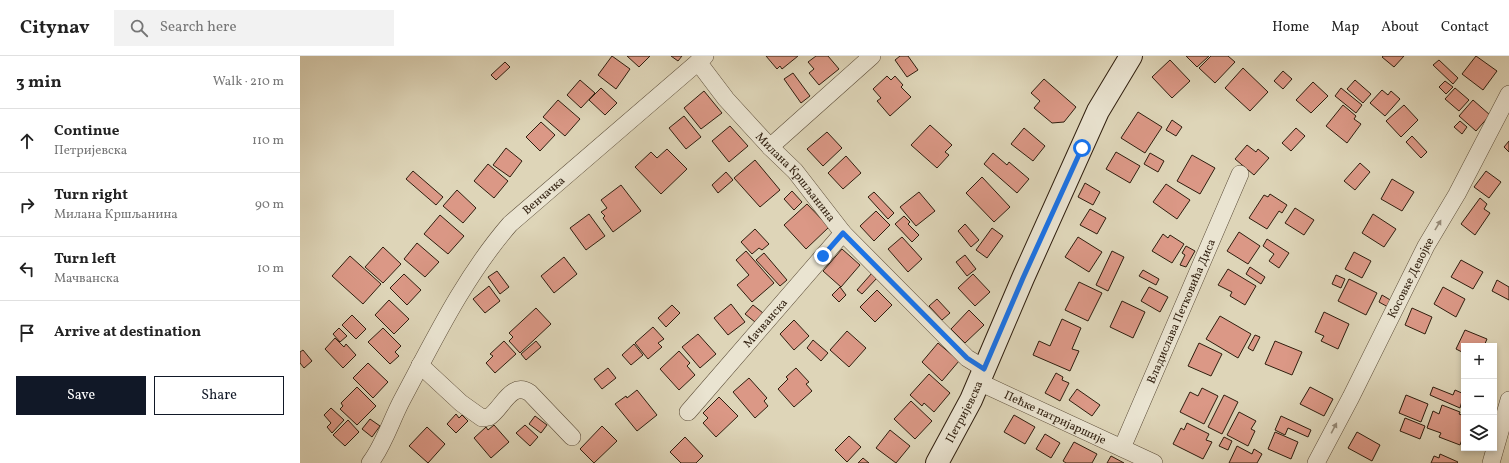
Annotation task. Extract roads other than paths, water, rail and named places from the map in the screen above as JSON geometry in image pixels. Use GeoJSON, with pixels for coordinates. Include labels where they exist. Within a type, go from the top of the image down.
{"type":"FeatureCollection","features":[{"type":"Feature","properties":{"kind":"main road","name":"Петријевска"},"geometry":{"type":"LineString","coordinates":[[944,460],[1098,111],[1131,56]]}},
{"type":"Feature","properties":{"kind":"street"},"geometry":{"type":"LineString","coordinates":[[770,147],[872,56]]}},
{"type":"Feature","properties":{"kind":"street","name":"Милана Кршљанина"},"geometry":{"type":"LineString","coordinates":[[701,59],[726,99],[770,147],[795,171],[843,233],[982,375]]}},
{"type":"Feature","properties":{"kind":"street","name":"Венчачка"},"geometry":{"type":"LineString","coordinates":[[370,463],[380,447],[430,345],[485,255],[510,224],[701,59]]}},
{"type":"Feature","properties":{"kind":"street","name":"Косовке Девојке"},"geometry":{"type":"LineString","coordinates":[[1316,463],[1351,397],[1426,246],[1457,194],[1509,94]]}},
{"type":"Feature","properties":{"kind":"street","name":"Владислава Петковића Диса"},"geometry":{"type":"LineString","coordinates":[[1122,448],[1240,174]]}},
{"type":"Feature","properties":{"kind":"street","name":"Мачванска"},"geometry":{"type":"LineString","coordinates":[[688,412],[843,233]]}},
{"type":"Feature","properties":{"kind":"street"},"geometry":{"type":"LineString","coordinates":[[420,365],[461,403],[482,418],[489,417],[510,394],[519,390],[526,390],[572,437]]}},
{"type":"Feature","properties":{"kind":"street","name":"Пећке патријаршије"},"geometry":{"type":"LineString","coordinates":[[982,375],[1122,448],[1154,463]]}},
{"type":"Feature","properties":{"kind":"street"},"geometry":{"type":"LineString","coordinates":[[1491,463],[1509,400]]}}]}
